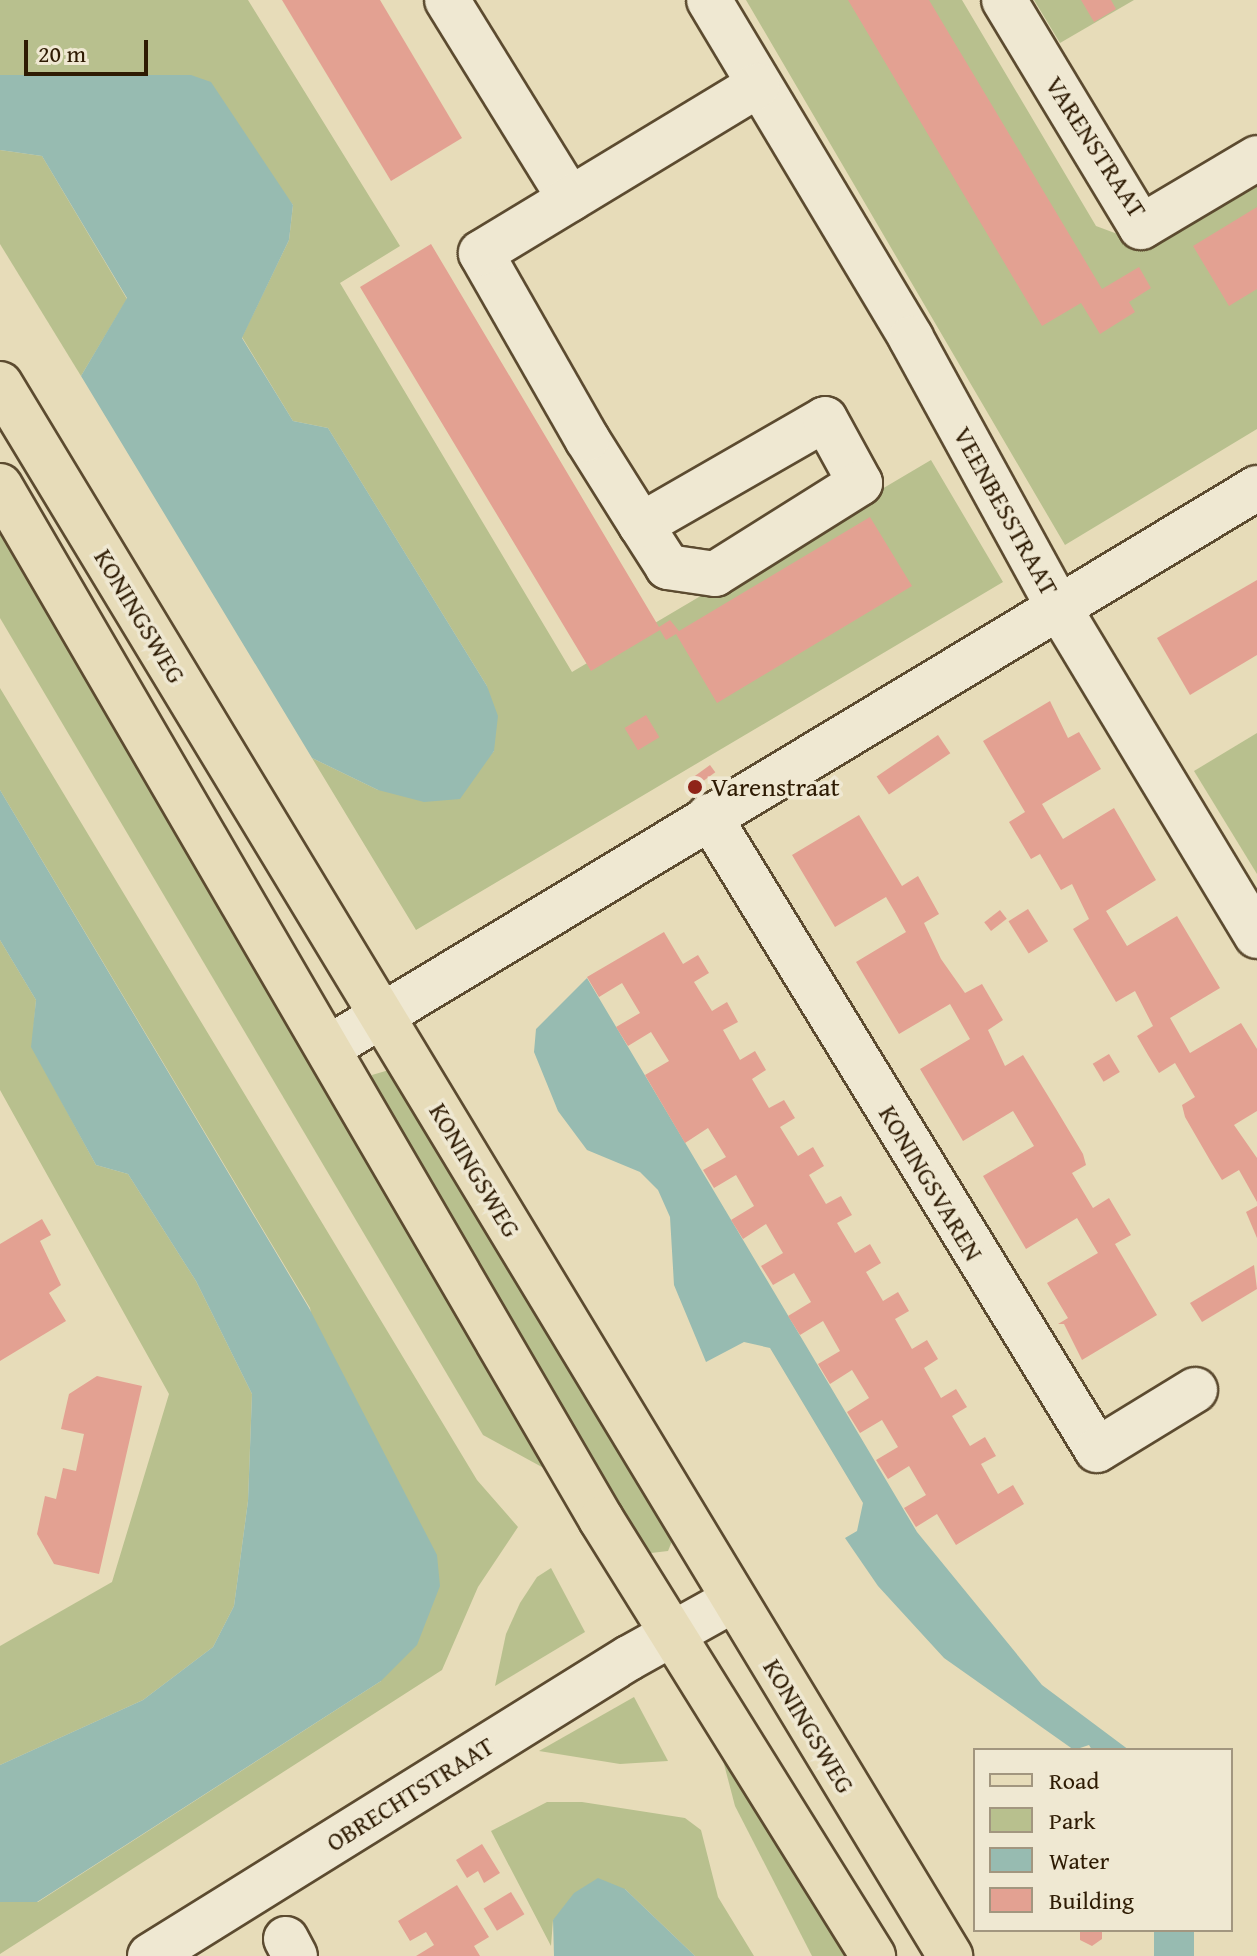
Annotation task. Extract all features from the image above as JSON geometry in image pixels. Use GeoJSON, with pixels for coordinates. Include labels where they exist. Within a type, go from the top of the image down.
{"type":"FeatureCollection","features":[{"type":"Feature","properties":{"kind":"main road","name":"KONINGSWEG"},"geometry":{"type":"LineString","coordinates":[[0,384],[379,1016],[950,1956]]}},
{"type":"Feature","properties":{"kind":"main road","name":"KONINGSWEG"},"geometry":{"type":"LineString","coordinates":[[0,486],[672,1636],[873,1956]]}},
{"type":"Feature","properties":{"kind":"street"},"geometry":{"type":"LineString","coordinates":[[447,0],[570,199]]}},
{"type":"Feature","properties":{"kind":"street","name":"VEENBESSTRAAT"},"geometry":{"type":"LineString","coordinates":[[709,0],[757,86],[911,338],[1059,608],[1257,936]]}},
{"type":"Feature","properties":{"kind":"street","name":"VARENSTRAAT"},"geometry":{"type":"LineString","coordinates":[[1004,0],[1141,227],[1257,158]]}},
{"type":"Feature","properties":{"kind":"street"},"geometry":{"type":"LineString","coordinates":[[641,525],[825,419],[860,483],[715,574],[668,567],[641,525],[481,253],[757,86]]}},
{"type":"Feature","properties":{"kind":"street"},"geometry":{"type":"LineString","coordinates":[[328,1048],[1257,488]]}},
{"type":"Feature","properties":{"kind":"street","name":"KONINGSVAREN"},"geometry":{"type":"LineString","coordinates":[[709,816],[1097,1450],[1195,1390]]}},
{"type":"Feature","properties":{"kind":"street","name":"OBRECHTSTRAAT"},"geometry":{"type":"LineString","coordinates":[[150,1956],[733,1600]]}},
{"type":"Feature","properties":{"kind":"green space"},"geometry":{"type":"Polygon","coordinates":[[[0,0],[248,0],[400,246],[340,283],[572,672],[931,460],[1003,582],[416,930],[312,758],[378,790],[486,760],[494,751],[487,686],[328,428],[293,421],[242,337],[289,240],[293,205],[190,75],[0,75],[0,0]]]}},
{"type":"Feature","properties":{"kind":"green space"},"geometry":{"type":"Polygon","coordinates":[[[746,0],[962,0],[1096,226],[1131,239],[1257,182],[1257,429],[1065,545],[746,0]]]}},
{"type":"Feature","properties":{"kind":"green space"},"geometry":{"type":"Polygon","coordinates":[[[1034,0],[1134,0],[1060,43],[1034,0]]]}},
{"type":"Feature","properties":{"kind":"green space"},"geometry":{"type":"Polygon","coordinates":[[[0,150],[42,156],[127,299],[81,376],[0,244],[0,150]]]}},
{"type":"Feature","properties":{"kind":"green space"},"geometry":{"type":"Polygon","coordinates":[[[0,523],[551,1472],[483,1435],[0,618],[0,523]]]}},
{"type":"Feature","properties":{"kind":"green space"},"geometry":{"type":"Polygon","coordinates":[[[0,688],[477,1480],[518,1527],[478,1587],[442,1670],[0,1954],[0,1902],[38,1902],[381,1681],[310,1308],[0,790],[0,688]]]}},
{"type":"Feature","properties":{"kind":"green space"},"geometry":{"type":"Polygon","coordinates":[[[1257,733],[1257,874],[1194,771],[1257,733]]]}},
{"type":"Feature","properties":{"kind":"green space"},"geometry":{"type":"Polygon","coordinates":[[[0,940],[36,1000],[32,1047],[96,1165],[128,1174],[196,1281],[252,1394],[248,1501],[234,1606],[213,1647],[143,1700],[0,1765],[0,1646],[112,1582],[169,1394],[0,1090],[0,940]]]}},
{"type":"Feature","properties":{"kind":"green space"},"geometry":{"type":"Polygon","coordinates":[[[389,1070],[405,1075],[675,1534],[668,1551],[651,1553],[637,1539],[375,1089],[372,1075],[389,1070]]]}},
{"type":"Feature","properties":{"kind":"green space"},"geometry":{"type":"Polygon","coordinates":[[[551,1568],[585,1632],[495,1686],[506,1634],[520,1603],[537,1577],[551,1568]]]}},
{"type":"Feature","properties":{"kind":"green space"},"geometry":{"type":"Polygon","coordinates":[[[634,1697],[668,1761],[620,1764],[539,1751],[634,1697]]]}},
{"type":"Feature","properties":{"kind":"green space"},"geometry":{"type":"Polygon","coordinates":[[[714,1726],[851,1956],[812,1956],[735,1806],[714,1726]]]}},
{"type":"Feature","properties":{"kind":"green space"},"geometry":{"type":"Polygon","coordinates":[[[547,1802],[582,1802],[685,1818],[701,1830],[718,1897],[754,1956],[695,1956],[625,1889],[553,1920],[551,1946],[491,1831],[547,1802]]]}},
{"type":"Feature","properties":{"kind":"water"},"geometry":{"type":"Polygon","coordinates":[[[0,75],[191,75],[211,82],[293,205],[289,240],[242,338],[293,421],[328,428],[487,686],[498,716],[494,751],[460,799],[424,802],[378,790],[312,758],[81,376],[127,298],[42,156],[0,150],[0,75]]]}},
{"type":"Feature","properties":{"kind":"water"},"geometry":{"type":"Polygon","coordinates":[[[0,790],[309,1308],[437,1555],[440,1586],[417,1645],[381,1681],[37,1902],[0,1902],[0,1765],[143,1700],[213,1647],[234,1606],[248,1501],[252,1394],[196,1281],[128,1174],[96,1165],[31,1047],[36,1000],[0,940],[0,790]]]}},
{"type":"Feature","properties":{"kind":"water"},"geometry":{"type":"Polygon","coordinates":[[[587,978],[917,1532],[1042,1685],[1126,1748],[1091,1748],[1089,1745],[1071,1748],[944,1658],[878,1586],[845,1538],[857,1531],[863,1503],[770,1348],[744,1342],[706,1362],[674,1285],[670,1217],[658,1190],[640,1172],[587,1150],[558,1111],[534,1052],[536,1029],[587,978]]]}},
{"type":"Feature","properties":{"kind":"water"},"geometry":{"type":"Polygon","coordinates":[[[598,1878],[625,1889],[695,1956],[554,1956],[553,1920],[574,1893],[598,1878]]]}},
{"type":"Feature","properties":{"kind":"water"},"geometry":{"type":"Polygon","coordinates":[[[1154,1932],[1194,1932],[1194,1956],[1154,1956],[1154,1932]]]}},
{"type":"Feature","properties":{"kind":"building"},"geometry":{"type":"Polygon","coordinates":[[[282,0],[380,0],[462,138],[391,181],[282,0]]]}},
{"type":"Feature","properties":{"kind":"building"},"geometry":{"type":"Polygon","coordinates":[[[848,0],[929,0],[1102,289],[1139,267],[1151,288],[1129,302],[1135,312],[1100,334],[1081,303],[1042,326],[848,0]]]}},
{"type":"Feature","properties":{"kind":"building"},"geometry":{"type":"Polygon","coordinates":[[[1081,0],[1111,0],[1116,9],[1094,22],[1081,0]]]}},
{"type":"Feature","properties":{"kind":"building"},"geometry":{"type":"Polygon","coordinates":[[[1257,207],[1257,289],[1229,306],[1193,246],[1257,207]]]}},
{"type":"Feature","properties":{"kind":"building"},"geometry":{"type":"Polygon","coordinates":[[[431,244],[659,627],[670,620],[679,631],[870,517],[912,586],[717,703],[676,634],[666,640],[660,630],[591,671],[360,287],[431,244]]]}},
{"type":"Feature","properties":{"kind":"building"},"geometry":{"type":"Polygon","coordinates":[[[1257,580],[1257,655],[1190,695],[1157,638],[1257,580]]]}},
{"type":"Feature","properties":{"kind":"building"},"geometry":{"type":"Polygon","coordinates":[[[1050,701],[1068,738],[1079,732],[1101,769],[1042,804],[1052,821],[1063,839],[1114,808],[1156,880],[1106,911],[1127,946],[1177,916],[1220,988],[1170,1018],[1190,1053],[1241,1023],[1257,1049],[1257,1111],[1234,1125],[1257,1158],[1257,1202],[1239,1170],[1222,1180],[1185,1117],[1182,1105],[1195,1097],[1175,1063],[1159,1073],[1137,1036],[1153,1026],[1135,991],[1116,1002],[1073,929],[1089,919],[1072,884],[1061,890],[1040,854],[1031,859],[1009,822],[1025,812],[983,741],[1050,701]]]}},
{"type":"Feature","properties":{"kind":"building"},"geometry":{"type":"Polygon","coordinates":[[[646,715],[659,737],[638,750],[625,728],[646,715]]]}},
{"type":"Feature","properties":{"kind":"building"},"geometry":{"type":"Polygon","coordinates":[[[938,735],[950,753],[889,795],[877,776],[938,735]]]}},
{"type":"Feature","properties":{"kind":"building"},"geometry":{"type":"Polygon","coordinates":[[[710,765],[715,772],[697,786],[691,779],[710,765]]]}},
{"type":"Feature","properties":{"kind":"building"},"geometry":{"type":"Polygon","coordinates":[[[859,815],[902,886],[918,876],[939,914],[924,923],[941,959],[965,993],[982,984],[1003,1020],[988,1030],[1005,1066],[1023,1055],[1083,1154],[1086,1165],[1072,1173],[1093,1208],[1109,1198],[1131,1235],[1115,1244],[1157,1315],[1082,1360],[1064,1324],[1058,1324],[1068,1318],[1047,1283],[1098,1253],[1077,1218],[1026,1249],[983,1176],[1034,1146],[1013,1111],[963,1141],[920,1069],[970,1039],[950,1004],[899,1034],[856,962],[906,932],[886,897],[835,927],[792,855],[859,815]]]}},
{"type":"Feature","properties":{"kind":"building"},"geometry":{"type":"Polygon","coordinates":[[[1028,909],[1048,941],[1029,953],[1008,921],[1028,909]]]}},
{"type":"Feature","properties":{"kind":"building"},"geometry":{"type":"Polygon","coordinates":[[[1000,910],[1007,919],[991,931],[984,922],[1000,910]]]}},
{"type":"Feature","properties":{"kind":"building"},"geometry":{"type":"Polygon","coordinates":[[[664,932],[683,964],[698,955],[709,973],[694,982],[712,1011],[727,1002],[738,1022],[723,1030],[740,1060],[755,1051],[766,1070],[752,1079],[769,1108],[784,1100],[795,1118],[780,1127],[798,1156],[813,1147],[824,1166],[809,1175],[826,1204],[841,1196],[852,1215],[837,1223],[855,1253],[870,1244],[881,1263],[866,1272],[883,1301],[898,1292],[909,1311],[895,1319],[912,1349],[927,1340],[938,1359],[924,1368],[941,1398],[956,1389],[967,1407],[952,1416],[970,1446],[985,1437],[996,1456],[981,1464],[998,1494],[1013,1485],[1024,1504],[956,1545],[937,1514],[916,1527],[904,1508],[926,1495],[909,1466],[888,1479],[876,1460],[898,1447],[882,1420],[860,1433],[847,1412],[869,1398],[852,1370],[830,1384],[818,1364],[840,1351],[823,1321],[800,1335],[788,1316],[811,1302],[794,1273],[773,1285],[761,1266],[783,1253],[766,1224],[743,1239],[731,1220],[754,1206],[736,1175],[714,1188],[703,1170],[726,1157],[708,1128],[685,1143],[645,1075],[669,1061],[651,1032],[628,1046],[616,1027],[640,1013],[622,983],[599,997],[587,977],[664,932]]]}},
{"type":"Feature","properties":{"kind":"building"},"geometry":{"type":"Polygon","coordinates":[[[1109,1054],[1120,1072],[1104,1082],[1093,1064],[1109,1054]]]}},
{"type":"Feature","properties":{"kind":"building"},"geometry":{"type":"Polygon","coordinates":[[[1257,1206],[1257,1238],[1246,1212],[1257,1206]]]}},
{"type":"Feature","properties":{"kind":"building"},"geometry":{"type":"Polygon","coordinates":[[[42,1219],[51,1235],[40,1241],[61,1285],[49,1293],[66,1321],[0,1361],[0,1244],[42,1219]]]}},
{"type":"Feature","properties":{"kind":"building"},"geometry":{"type":"Polygon","coordinates":[[[1254,1265],[1257,1289],[1202,1322],[1190,1303],[1254,1265]]]}},
{"type":"Feature","properties":{"kind":"building"},"geometry":{"type":"Polygon","coordinates":[[[97,1376],[142,1386],[99,1574],[54,1564],[37,1534],[45,1496],[56,1499],[63,1468],[76,1471],[84,1434],[61,1429],[69,1394],[97,1376]]]}},
{"type":"Feature","properties":{"kind":"building"},"geometry":{"type":"Polygon","coordinates":[[[482,1844],[500,1873],[484,1883],[478,1871],[467,1878],[456,1860],[482,1844]]]}},
{"type":"Feature","properties":{"kind":"building"},"geometry":{"type":"Polygon","coordinates":[[[457,1885],[489,1937],[474,1946],[480,1956],[416,1956],[434,1945],[426,1932],[410,1941],[398,1921],[457,1885]]]}},
{"type":"Feature","properties":{"kind":"building"},"geometry":{"type":"Polygon","coordinates":[[[511,1892],[524,1914],[497,1931],[484,1908],[511,1892]]]}},
{"type":"Feature","properties":{"kind":"building"},"geometry":{"type":"Polygon","coordinates":[[[1080,1932],[1102,1932],[1102,1939],[1092,1946],[1080,1940],[1080,1932]]]}},
{"type":"Feature","properties":{"kind":"place","name":"Varenstraat"},"geometry":{"type":"Point","coordinates":[695,787]}}]}
